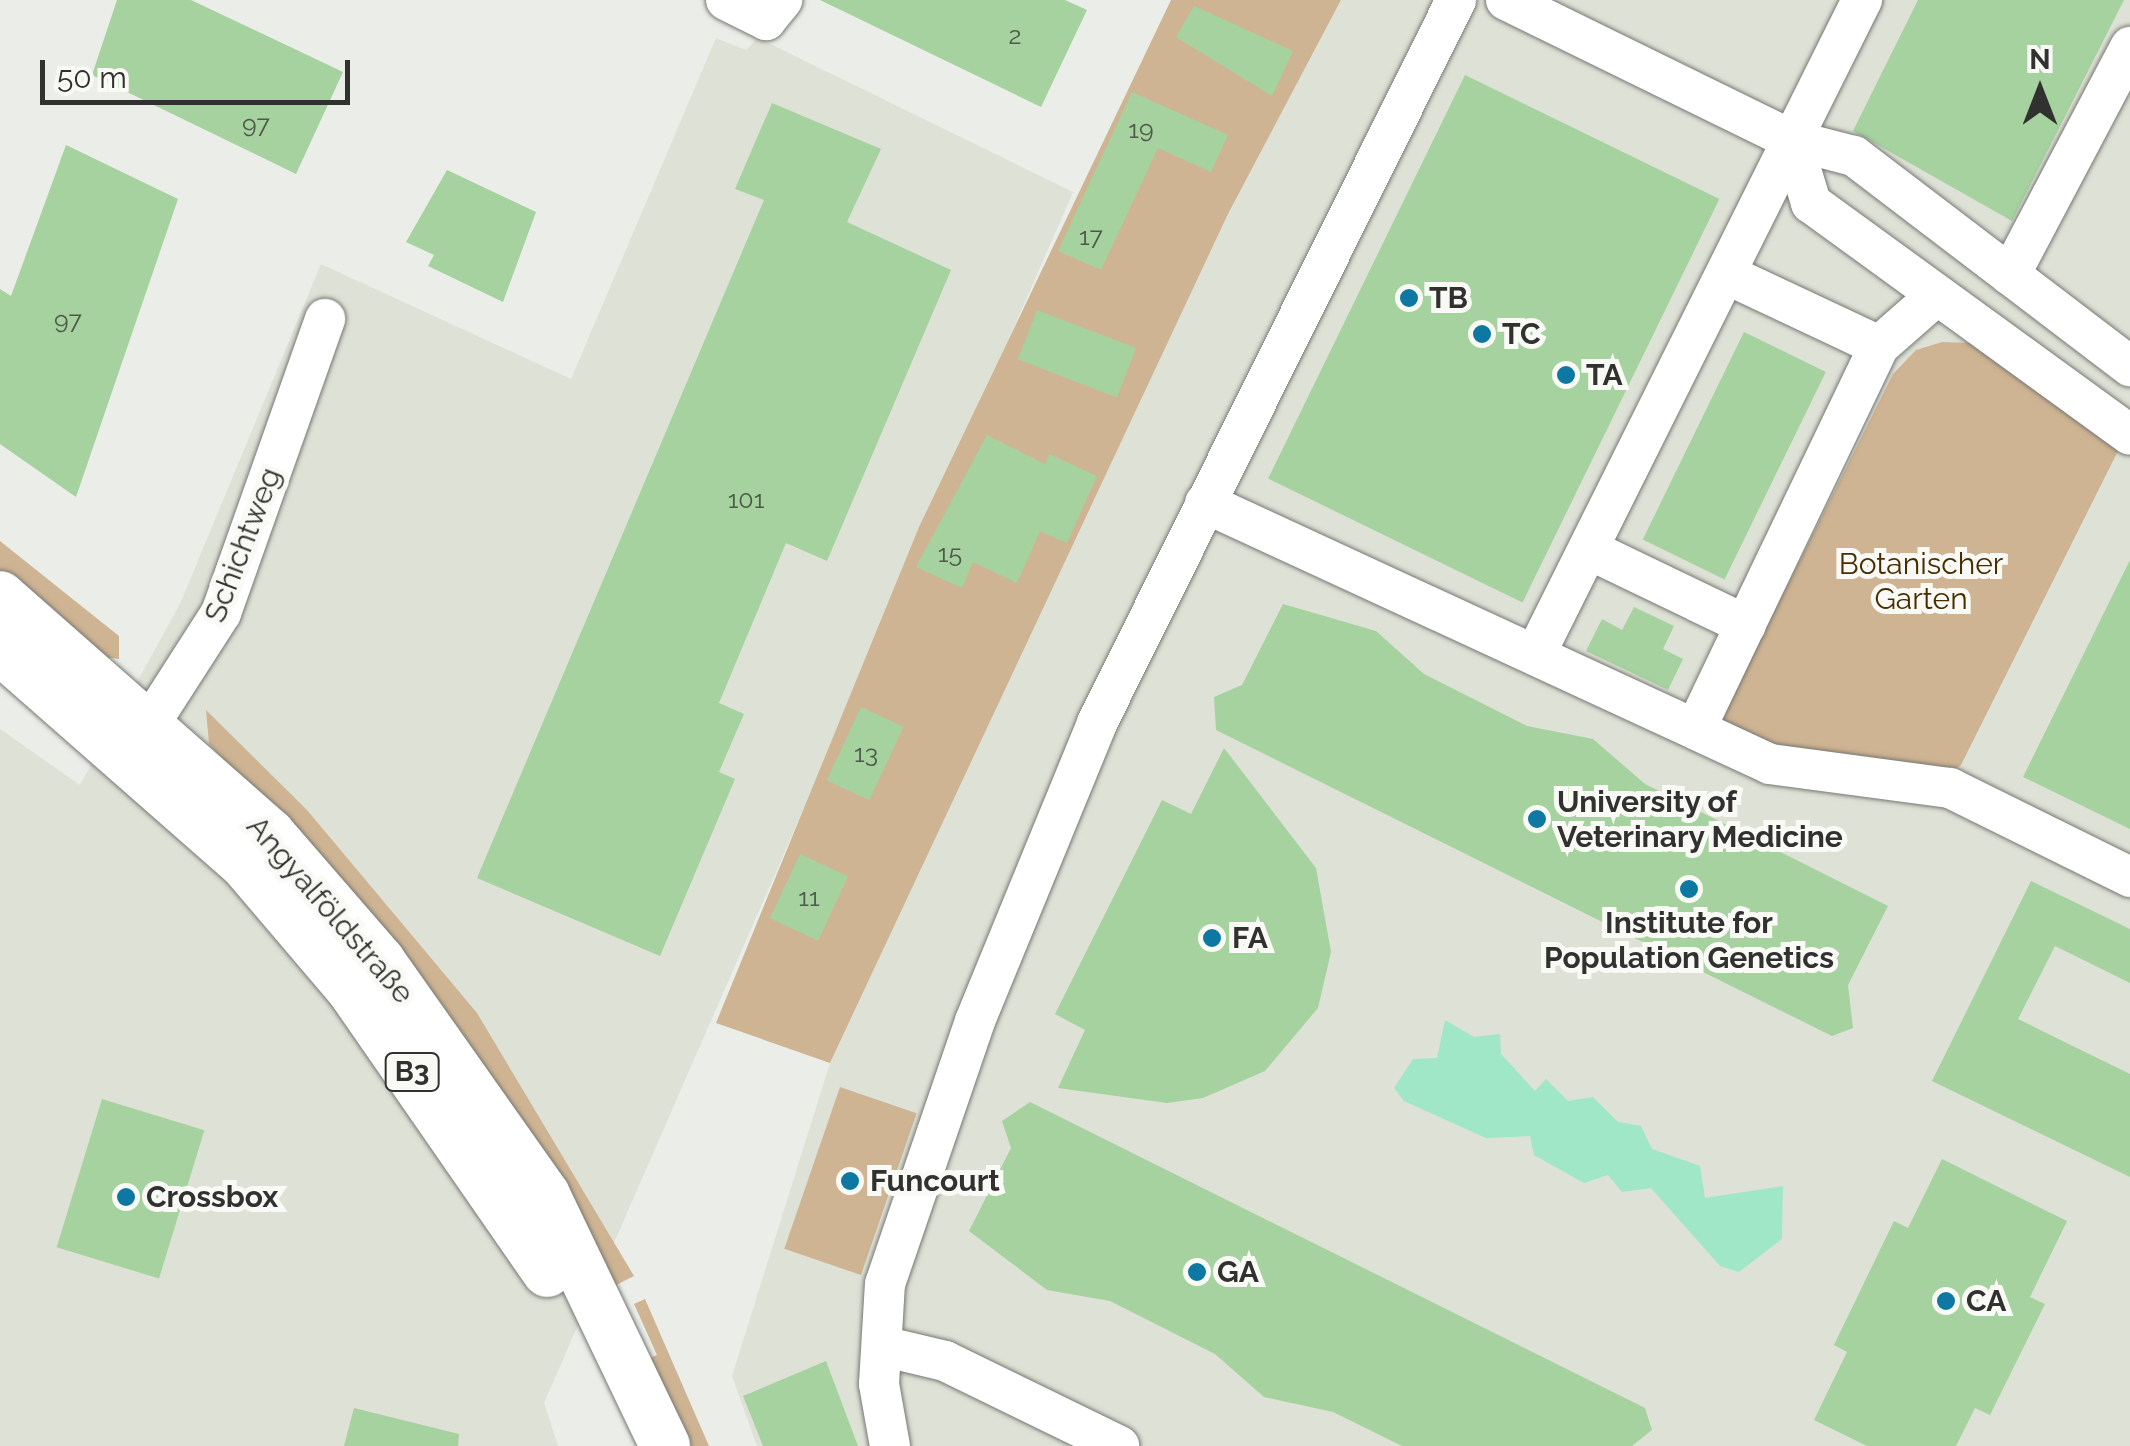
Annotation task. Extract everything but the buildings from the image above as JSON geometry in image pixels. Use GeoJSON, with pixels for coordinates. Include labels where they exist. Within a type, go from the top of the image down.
{"type":"FeatureCollection","features":[{"type":"Feature","properties":{"kind":"main road","name":"Angyalföldstraße"},"geometry":{"type":"LineString","coordinates":[[0,596],[136,734],[352,990],[522,1225],[636,1446]]}},
{"type":"Feature","properties":{"kind":"main road","name":"Angyalföldstraße"},"geometry":{"type":"LineString","coordinates":[[0,649],[136,734],[270,834],[465,1076],[544,1195],[666,1446]]}},
{"type":"Feature","properties":{"kind":"street"},"geometry":{"type":"LineString","coordinates":[[726,0],[774,10]]}},
{"type":"Feature","properties":{"kind":"street"},"geometry":{"type":"LineString","coordinates":[[890,1446],[882,1346],[884,1284],[975,1021],[1097,724],[1456,0]]}},
{"type":"Feature","properties":{"kind":"street"},"geometry":{"type":"LineString","coordinates":[[1506,0],[1792,140],[1854,156],[2130,366]]}},
{"type":"Feature","properties":{"kind":"street"},"geometry":{"type":"LineString","coordinates":[[1537,651],[1862,0]]}},
{"type":"Feature","properties":{"kind":"street"},"geometry":{"type":"LineString","coordinates":[[2010,275],[2130,46]]}},
{"type":"Feature","properties":{"kind":"street"},"geometry":{"type":"LineString","coordinates":[[1792,140],[1811,203],[2130,435]]}},
{"type":"Feature","properties":{"kind":"street"},"geometry":{"type":"LineString","coordinates":[[1726,274],[1879,346]]}},
{"type":"Feature","properties":{"kind":"street"},"geometry":{"type":"LineString","coordinates":[[1696,728],[1879,346],[1937,295]]}},
{"type":"Feature","properties":{"kind":"street","name":"Schichtweg"},"geometry":{"type":"LineString","coordinates":[[136,734],[221,613],[325,319]]}},
{"type":"Feature","properties":{"kind":"street"},"geometry":{"type":"LineString","coordinates":[[1205,503],[1537,651],[1770,764],[1950,788],[2130,877]]}},
{"type":"Feature","properties":{"kind":"street"},"geometry":{"type":"LineString","coordinates":[[1590,550],[1746,625]]}},
{"type":"Feature","properties":{"kind":"street"},"geometry":{"type":"LineString","coordinates":[[882,1346],[945,1361],[1119,1446]]}},
{"type":"Feature","properties":{"kind":"shaded area","name":"University of Veterinary Medicine"},"geometry":{"type":"Polygon","coordinates":[[[1341,0],[2130,0],[2130,1446],[757,1446],[732,1376],[830,1063],[1228,214],[1341,0]]]}},
{"type":"Feature","properties":{"kind":"shaded area"},"geometry":{"type":"Polygon","coordinates":[[[716,38],[746,50],[758,38],[1073,192],[544,1403],[558,1446],[0,1446],[0,729],[80,785],[180,604],[321,264],[571,379],[716,38]]]}},
{"type":"Feature","properties":{"kind":"shaded area"},"geometry":{"type":"Polygon","coordinates":[[[1445,1020],[1474,1037],[1500,1034],[1501,1054],[1535,1091],[1546,1079],[1568,1101],[1593,1097],[1618,1122],[1641,1126],[1652,1149],[1700,1166],[1705,1198],[1783,1186],[1782,1239],[1739,1272],[1720,1266],[1651,1188],[1622,1192],[1608,1175],[1584,1183],[1534,1155],[1530,1136],[1486,1138],[1404,1101],[1394,1088],[1413,1059],[1437,1058],[1445,1020]]]}},
{"type":"Feature","properties":{"kind":"green space"},"geometry":{"type":"Polygon","coordinates":[[[1171,0],[1341,0],[1228,214],[830,1063],[716,1023],[919,527],[1171,0]]]}},
{"type":"Feature","properties":{"kind":"green space","name":"Botanischer Garten"},"geometry":{"type":"Polygon","coordinates":[[[1942,342],[1972,343],[2119,449],[1961,765],[1950,774],[1750,740],[1724,725],[1723,714],[1893,374],[1916,350],[1942,342]]]}},
{"type":"Feature","properties":{"kind":"green space"},"geometry":{"type":"Polygon","coordinates":[[[0,541],[119,636],[119,659],[103,657],[0,576],[0,541]]]}},
{"type":"Feature","properties":{"kind":"green space"},"geometry":{"type":"Polygon","coordinates":[[[206,710],[307,810],[477,1013],[634,1276],[614,1286],[460,1030],[312,850],[209,744],[206,710]]]}},
{"type":"Feature","properties":{"kind":"green space","name":"Funcourt"},"geometry":{"type":"Polygon","coordinates":[[[840,1087],[917,1113],[861,1275],[784,1249],[840,1087]]]}},
{"type":"Feature","properties":{"kind":"green space"},"geometry":{"type":"Polygon","coordinates":[[[645,1299],[709,1446],[684,1446],[648,1359],[657,1355],[634,1304],[645,1299]]]}},
{"type":"Feature","properties":{"kind":"place","name":"TB"},"geometry":{"type":"Point","coordinates":[1409,298]}},
{"type":"Feature","properties":{"kind":"place","name":"TC"},"geometry":{"type":"Point","coordinates":[1482,334]}},
{"type":"Feature","properties":{"kind":"place","name":"TA"},"geometry":{"type":"Point","coordinates":[1566,375]}},
{"type":"Feature","properties":{"kind":"place","name":"University of Veterinary Medicine"},"geometry":{"type":"Point","coordinates":[1537,819]}},
{"type":"Feature","properties":{"kind":"place","name":"Institute for Population Genetics"},"geometry":{"type":"Point","coordinates":[1689,889]}},
{"type":"Feature","properties":{"kind":"place","name":"FA"},"geometry":{"type":"Point","coordinates":[1212,938]}},
{"type":"Feature","properties":{"kind":"place","name":"Funcourt"},"geometry":{"type":"Point","coordinates":[850,1181]}},
{"type":"Feature","properties":{"kind":"place","name":"Crossbox"},"geometry":{"type":"Point","coordinates":[126,1197]}},
{"type":"Feature","properties":{"kind":"place","name":"GA"},"geometry":{"type":"Point","coordinates":[1197,1272]}},
{"type":"Feature","properties":{"kind":"place","name":"CA"},"geometry":{"type":"Point","coordinates":[1946,1301]}}]}
